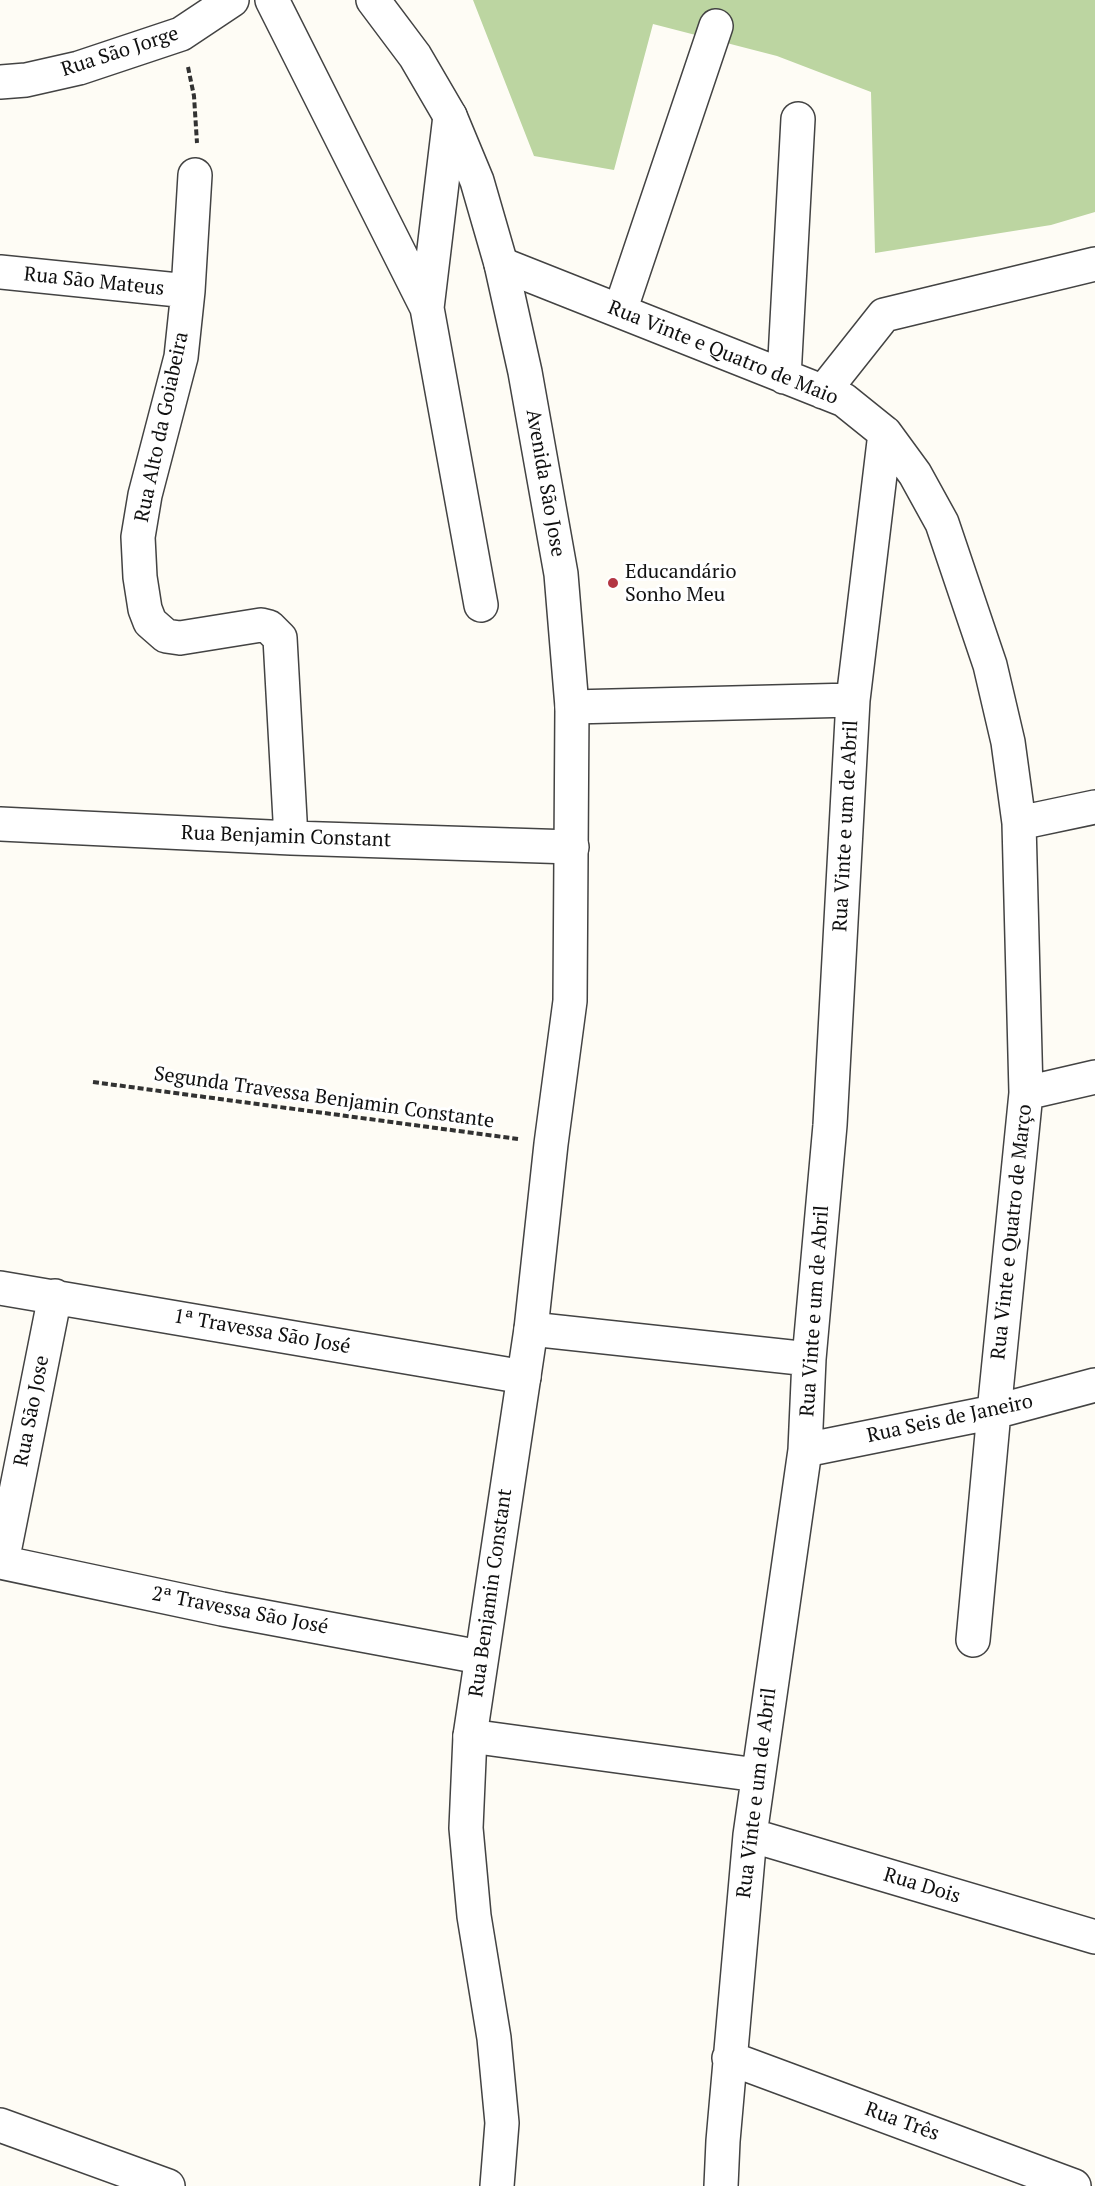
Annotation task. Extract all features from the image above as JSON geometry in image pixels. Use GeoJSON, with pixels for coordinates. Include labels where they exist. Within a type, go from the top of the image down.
{"type":"FeatureCollection","features":[{"type":"Feature","properties":{"kind":"street","name":"Rua São Jorge"},"geometry":{"type":"LineString","coordinates":[[0,82],[26,80],[78,68],[182,34],[232,0]]}},
{"type":"Feature","properties":{"kind":"street"},"geometry":{"type":"LineString","coordinates":[[272,0],[427,308],[481,605]]}},
{"type":"Feature","properties":{"kind":"street","name":"Avenida São Jose"},"geometry":{"type":"LineString","coordinates":[[373,0],[415,56],[450,116],[477,182],[501,264],[525,372],[561,574],[572,707],[570,1001]]}},
{"type":"Feature","properties":{"kind":"street"},"geometry":{"type":"LineString","coordinates":[[620,311],[716,26]]}},
{"type":"Feature","properties":{"kind":"street"},"geometry":{"type":"LineString","coordinates":[[427,308],[450,116]]}},
{"type":"Feature","properties":{"kind":"street"},"geometry":{"type":"LineString","coordinates":[[784,377],[798,119]]}},
{"type":"Feature","properties":{"kind":"street","name":"Rua Alto da Goiabeira"},"geometry":{"type":"LineString","coordinates":[[195,175],[188,291],[181,357],[145,495],[138,537],[140,577],[145,609],[150,622],[166,636],[180,638],[261,625],[275,632],[280,638],[291,838]]}},
{"type":"Feature","properties":{"kind":"street","name":"Rua Vinte e Quatro de Maio"},"geometry":{"type":"LineString","coordinates":[[501,264],[844,400],[885,433],[915,474],[945,534],[990,665],[1008,742],[1019,823]]}},
{"type":"Feature","properties":{"kind":"street"},"geometry":{"type":"LineString","coordinates":[[823,392],[884,315],[1095,264]]}},
{"type":"Feature","properties":{"kind":"street","name":"Rua São Mateus"},"geometry":{"type":"LineString","coordinates":[[1,276],[188,291]]}},
{"type":"Feature","properties":{"kind":"street","name":"Rua Vinte e um de Abril"},"geometry":{"type":"LineString","coordinates":[[721,2186],[729,2058],[750,1835],[805,1450],[809,1359],[830,1125],[853,700],[885,433]]}},
{"type":"Feature","properties":{"kind":"street"},"geometry":{"type":"LineString","coordinates":[[572,707],[853,700]]}},
{"type":"Feature","properties":{"kind":"street"},"geometry":{"type":"LineString","coordinates":[[1019,823],[1095,807]]}},
{"type":"Feature","properties":{"kind":"street","name":"Rua Vinte e Quatro de Março"},"geometry":{"type":"LineString","coordinates":[[974,1640],[1026,1093],[1019,823]]}},
{"type":"Feature","properties":{"kind":"street","name":"Rua Benjamin Constant"},"geometry":{"type":"LineString","coordinates":[[0,824],[291,838],[572,847]]}},
{"type":"Feature","properties":{"kind":"street","name":"Rua Benjamin Constant"},"geometry":{"type":"LineString","coordinates":[[497,2186],[502,2123],[495,2038],[474,1916],[466,1828],[470,1736],[480,1657],[531,1329],[551,1144],[570,1001]]}},
{"type":"Feature","properties":{"kind":"street"},"geometry":{"type":"LineString","coordinates":[[1026,1093],[1095,1077]]}},
{"type":"Feature","properties":{"kind":"street","name":"1ª Travessa São José"},"geometry":{"type":"LineString","coordinates":[[0,1288],[524,1377]]}},
{"type":"Feature","properties":{"kind":"street","name":"Rua São Jose"},"geometry":{"type":"LineString","coordinates":[[1,1562],[55,1296]]}},
{"type":"Feature","properties":{"kind":"street"},"geometry":{"type":"LineString","coordinates":[[531,1329],[809,1359]]}},
{"type":"Feature","properties":{"kind":"street","name":"Rua Seis de Janeiro"},"geometry":{"type":"LineString","coordinates":[[805,1450],[994,1412],[1095,1385]]}},
{"type":"Feature","properties":{"kind":"street","name":"2ª Travessa São José"},"geometry":{"type":"LineString","coordinates":[[1,1562],[222,1609],[480,1657]]}},
{"type":"Feature","properties":{"kind":"street"},"geometry":{"type":"LineString","coordinates":[[470,1736],[757,1775]]}},
{"type":"Feature","properties":{"kind":"street","name":"Rua Dois"},"geometry":{"type":"LineString","coordinates":[[750,1835],[1095,1937]]}},
{"type":"Feature","properties":{"kind":"street","name":"Rua Três"},"geometry":{"type":"LineString","coordinates":[[729,2058],[1074,2186]]}},
{"type":"Feature","properties":{"kind":"street"},"geometry":{"type":"LineString","coordinates":[[0,2125],[168,2186]]}},
{"type":"Feature","properties":{"kind":"path"},"geometry":{"type":"LineString","coordinates":[[182,34],[194,96],[198,134],[195,175]]}},
{"type":"Feature","properties":{"kind":"path","name":"Segunda Travessa Benjamin Constante"},"geometry":{"type":"LineString","coordinates":[[93,1082],[551,1144]]}},
{"type":"Feature","properties":{"kind":"green space"},"geometry":{"type":"Polygon","coordinates":[[[473,0],[1095,0],[1095,212],[1051,225],[875,253],[871,92],[777,56],[653,24],[614,170],[534,156],[473,0]]]}},
{"type":"Feature","properties":{"kind":"place","name":"Educandário Sonho Meu"},"geometry":{"type":"Point","coordinates":[613,583]}}]}
